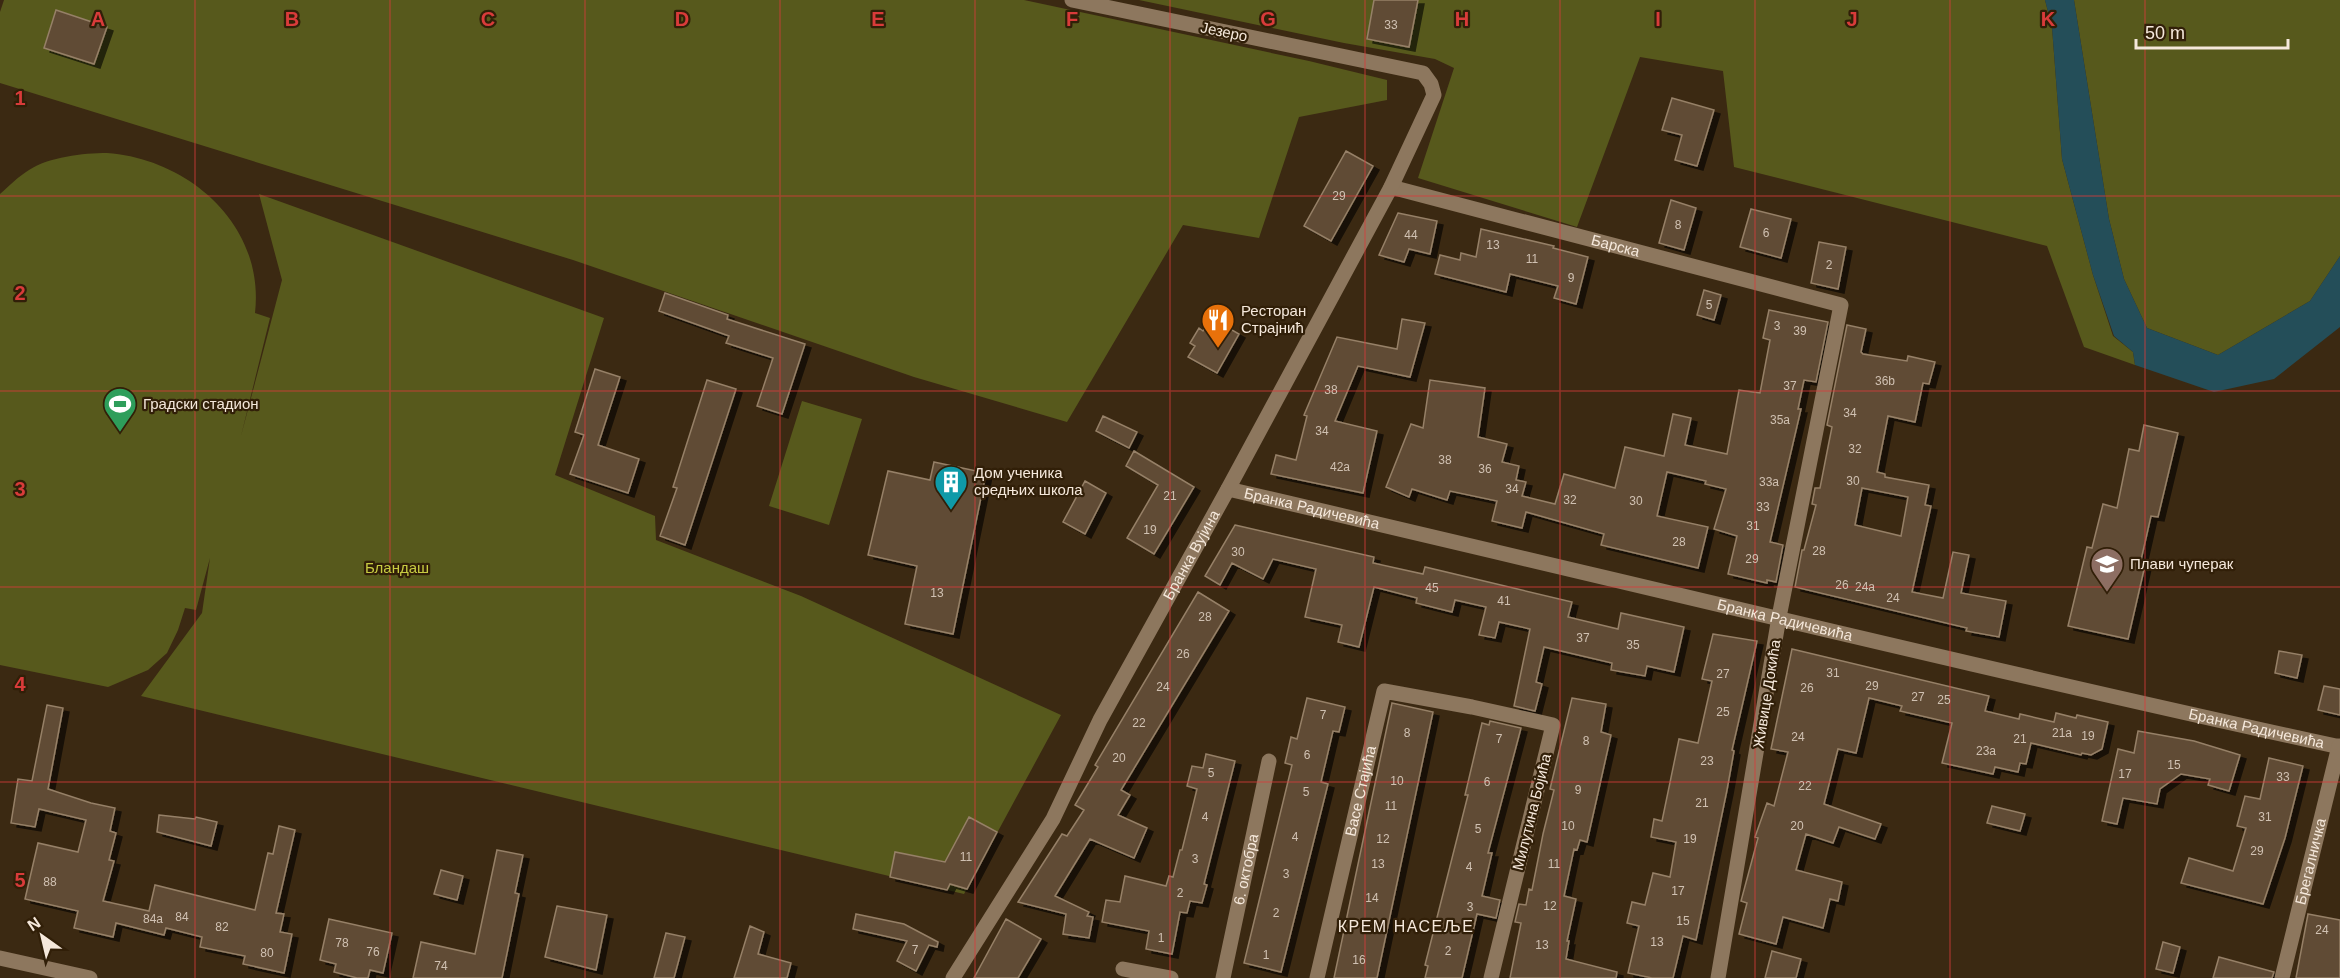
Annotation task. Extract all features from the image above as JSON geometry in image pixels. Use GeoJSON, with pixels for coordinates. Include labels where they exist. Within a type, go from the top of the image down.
{"type":"FeatureCollection","features":[{"type":"Feature","properties":{"kind":"street","name":"Језеро"},"geometry":{"type":"LineString","coordinates":[[1072,0],[1423,74],[1431,84],[1434,95]]}},
{"type":"Feature","properties":{"kind":"street","name":"Бранка Вујина"},"geometry":{"type":"LineString","coordinates":[[953,978],[1053,819],[1100,720],[1391,187],[1434,95]]}},
{"type":"Feature","properties":{"kind":"street","name":"Барска"},"geometry":{"type":"LineString","coordinates":[[1391,187],[1841,305]]}},
{"type":"Feature","properties":{"kind":"street","name":"Живице Докића"},"geometry":{"type":"LineString","coordinates":[[1718,978],[1779,617],[1841,305]]}},
{"type":"Feature","properties":{"kind":"street","name":"Бранка Радичевића"},"geometry":{"type":"LineString","coordinates":[[1228,489],[1779,617],[2017,675],[2339,746]]}},
{"type":"Feature","properties":{"kind":"street","name":"Васе Стајића"},"geometry":{"type":"LineString","coordinates":[[1317,978],[1384,691],[1472,707]]}},
{"type":"Feature","properties":{"kind":"street","name":"Милутина Бојића"},"geometry":{"type":"LineString","coordinates":[[1472,707],[1553,725],[1491,978]]}},
{"type":"Feature","properties":{"kind":"street","name":"Брегалничка"},"geometry":{"type":"LineString","coordinates":[[2282,978],[2339,746]]}},
{"type":"Feature","properties":{"kind":"street","name":"6. октобра"},"geometry":{"type":"LineString","coordinates":[[1223,978],[1269,761]]}},
{"type":"Feature","properties":{"kind":"street"},"geometry":{"type":"LineString","coordinates":[[0,958],[90,978]]}},
{"type":"Feature","properties":{"kind":"street"},"geometry":{"type":"LineString","coordinates":[[1124,969],[1171,978]]}},
{"type":"Feature","properties":{"kind":"green space"},"geometry":{"type":"Polygon","coordinates":[[[4,0],[1024,0],[1387,80],[1387,100],[1299,117],[1259,238],[1183,225],[1067,422],[914,377],[573,260],[0,83],[0,12],[4,0]]]}},
{"type":"Feature","properties":{"kind":"green space"},"geometry":{"type":"Polygon","coordinates":[[[1139,0],[2045,0],[2052,27],[2062,159],[2093,275],[2113,336],[2133,352],[2135,365],[2084,347],[2047,246],[1734,167],[1723,71],[1640,57],[1577,227],[1418,178],[1454,68],[1435,59],[1344,43],[1139,0]]]}},
{"type":"Feature","properties":{"kind":"green space"},"geometry":{"type":"Polygon","coordinates":[[[2074,0],[2340,0],[2340,256],[2310,301],[2218,355],[2147,328],[2124,279],[2109,219],[2074,0]]]}},
{"type":"Feature","properties":{"kind":"green space","name":"Бландаш"},"geometry":{"type":"Polygon","coordinates":[[[107,153],[137,158],[166,168],[192,183],[216,202],[234,225],[248,252],[255,281],[255,313],[270,318],[241,436],[282,280],[259,194],[604,318],[555,475],[655,516],[656,540],[801,596],[1061,715],[964,894],[141,696],[202,613],[210,558],[196,610],[185,608],[167,653],[148,670],[108,687],[0,665],[0,194],[25,172],[46,162],[77,155],[107,153]]]}},
{"type":"Feature","properties":{"kind":"green space"},"geometry":{"type":"Polygon","coordinates":[[[802,401],[862,419],[829,525],[769,506],[802,401]]]}},
{"type":"Feature","properties":{"kind":"water"},"geometry":{"type":"Polygon","coordinates":[[[2045,0],[2074,0],[2109,219],[2124,279],[2147,328],[2218,355],[2310,301],[2340,256],[2340,327],[2274,379],[2214,392],[2135,365],[2133,352],[2114,336],[2093,275],[2062,159],[2052,27],[2045,0]]]}},
{"type":"Feature","properties":{"kind":"building"},"geometry":{"type":"Polygon","coordinates":[[[1374,0],[1418,0],[1409,47],[1367,39],[1374,0]]]}},
{"type":"Feature","properties":{"kind":"building"},"geometry":{"type":"Polygon","coordinates":[[[56,10],[107,27],[94,64],[44,48],[56,10]]]}},
{"type":"Feature","properties":{"kind":"building"},"geometry":{"type":"Polygon","coordinates":[[[1672,98],[1714,110],[1697,166],[1675,160],[1682,135],[1662,130],[1672,98]]]}},
{"type":"Feature","properties":{"kind":"building"},"geometry":{"type":"Polygon","coordinates":[[[1346,151],[1373,166],[1331,241],[1304,226],[1346,151]]]}},
{"type":"Feature","properties":{"kind":"building"},"geometry":{"type":"Polygon","coordinates":[[[1671,200],[1696,208],[1684,250],[1659,243],[1671,200]]]}},
{"type":"Feature","properties":{"kind":"building"},"geometry":{"type":"Polygon","coordinates":[[[1751,209],[1791,219],[1781,258],[1740,247],[1751,209]]]}},
{"type":"Feature","properties":{"kind":"building"},"geometry":{"type":"Polygon","coordinates":[[[1398,213],[1437,221],[1430,254],[1409,249],[1404,262],[1379,255],[1398,213]]]}},
{"type":"Feature","properties":{"kind":"building"},"geometry":{"type":"Polygon","coordinates":[[[1481,229],[1554,246],[1553,248],[1588,257],[1576,304],[1554,298],[1558,286],[1510,274],[1506,292],[1435,274],[1440,255],[1460,260],[1461,253],[1476,257],[1481,229]]]}},
{"type":"Feature","properties":{"kind":"building"},"geometry":{"type":"Polygon","coordinates":[[[1819,242],[1846,247],[1838,289],[1811,283],[1819,242]]]}},
{"type":"Feature","properties":{"kind":"building"},"geometry":{"type":"Polygon","coordinates":[[[1704,290],[1721,295],[1714,320],[1697,315],[1704,290]]]}},
{"type":"Feature","properties":{"kind":"building"},"geometry":{"type":"Polygon","coordinates":[[[665,293],[728,315],[727,319],[805,344],[782,414],[757,406],[773,358],[726,343],[729,336],[659,311],[665,293]]]}},
{"type":"Feature","properties":{"kind":"building"},"geometry":{"type":"Polygon","coordinates":[[[1769,310],[1828,322],[1816,382],[1804,380],[1798,409],[1801,409],[1770,542],[1783,545],[1776,582],[1767,580],[1767,583],[1728,574],[1737,536],[1714,529],[1726,489],[1705,484],[1706,481],[1667,472],[1657,516],[1708,527],[1698,568],[1601,545],[1604,534],[1526,512],[1522,528],[1492,521],[1497,501],[1450,491],[1447,500],[1412,489],[1409,497],[1386,487],[1411,424],[1423,428],[1430,380],[1485,388],[1478,437],[1507,444],[1502,462],[1519,466],[1516,480],[1526,482],[1522,496],[1555,504],[1564,474],[1615,488],[1625,447],[1664,456],[1673,414],[1691,418],[1685,445],[1727,454],[1739,390],[1760,393],[1770,340],[1763,338],[1769,310]]]}},
{"type":"Feature","properties":{"kind":"building"},"geometry":{"type":"Polygon","coordinates":[[[1211,318],[1239,334],[1217,373],[1188,357],[1195,346],[1190,343],[1199,328],[1203,331],[1211,318]]]}},
{"type":"Feature","properties":{"kind":"building"},"geometry":{"type":"Polygon","coordinates":[[[1402,319],[1425,323],[1410,377],[1358,366],[1335,421],[1377,431],[1363,493],[1271,474],[1276,455],[1296,460],[1307,416],[1304,415],[1337,337],[1397,349],[1402,319]]]}},
{"type":"Feature","properties":{"kind":"building"},"geometry":{"type":"Polygon","coordinates":[[[1847,325],[1866,329],[1861,352],[1863,354],[1907,361],[1908,356],[1935,362],[1929,384],[1923,383],[1915,422],[1888,416],[1877,472],[1885,474],[1885,477],[1929,485],[1925,505],[1931,506],[1912,592],[1943,598],[1953,552],[1969,555],[1961,593],[2006,601],[1999,637],[1966,631],[1967,628],[1795,587],[1802,550],[1804,550],[1816,505],[1812,504],[1815,488],[1820,488],[1832,427],[1827,425],[1847,325]],[[1862,488],[1855,525],[1901,536],[1908,497],[1862,488]]]}},
{"type":"Feature","properties":{"kind":"building"},"geometry":{"type":"Polygon","coordinates":[[[595,369],[620,377],[598,445],[639,459],[628,493],[570,474],[584,435],[575,432],[595,369]]]}},
{"type":"Feature","properties":{"kind":"building"},"geometry":{"type":"Polygon","coordinates":[[[707,380],[736,389],[685,545],[660,536],[677,488],[673,487],[707,380]]]}},
{"type":"Feature","properties":{"kind":"building"},"geometry":{"type":"Polygon","coordinates":[[[1103,416],[1137,432],[1129,448],[1096,431],[1103,416]]]}},
{"type":"Feature","properties":{"kind":"building"},"geometry":{"type":"Polygon","coordinates":[[[2144,425],[2178,433],[2158,517],[2151,516],[2141,560],[2146,561],[2128,639],[2068,626],[2087,547],[2092,548],[2103,504],[2117,508],[2129,449],[2139,451],[2144,425]]]}},
{"type":"Feature","properties":{"kind":"building"},"geometry":{"type":"Polygon","coordinates":[[[1134,451],[1194,487],[1154,554],[1127,538],[1158,485],[1126,466],[1134,451]]]}},
{"type":"Feature","properties":{"kind":"building"},"geometry":{"type":"Polygon","coordinates":[[[934,462],[986,473],[953,634],[905,624],[917,566],[868,555],[888,471],[930,480],[934,462]]]}},
{"type":"Feature","properties":{"kind":"building"},"geometry":{"type":"Polygon","coordinates":[[[1085,481],[1106,493],[1085,534],[1063,522],[1085,481]]]}},
{"type":"Feature","properties":{"kind":"building"},"geometry":{"type":"Polygon","coordinates":[[[1235,525],[1374,557],[1373,563],[1423,574],[1425,567],[1572,602],[1568,617],[1618,629],[1621,613],[1684,627],[1674,672],[1647,666],[1645,676],[1611,670],[1612,663],[1544,647],[1536,682],[1542,684],[1535,711],[1514,706],[1530,629],[1499,622],[1495,638],[1479,635],[1486,607],[1455,600],[1452,612],[1416,603],[1417,598],[1374,587],[1359,647],[1338,642],[1342,625],[1305,617],[1316,569],[1273,559],[1263,579],[1232,563],[1220,585],[1205,576],[1235,525]]]}},
{"type":"Feature","properties":{"kind":"building"},"geometry":{"type":"Polygon","coordinates":[[[1198,592],[1229,611],[1121,790],[1130,795],[1118,815],[1147,828],[1134,858],[1090,839],[1055,896],[1089,912],[1087,916],[1093,917],[1089,938],[1063,934],[1066,914],[1018,902],[1062,834],[1067,836],[1084,810],[1075,805],[1098,767],[1095,765],[1198,592]]]}},
{"type":"Feature","properties":{"kind":"building"},"geometry":{"type":"Polygon","coordinates":[[[1713,634],[1757,641],[1732,750],[1734,751],[1727,790],[1696,940],[1683,936],[1673,978],[1652,978],[1628,973],[1639,926],[1627,923],[1632,902],[1645,905],[1653,873],[1670,877],[1676,842],[1651,837],[1654,819],[1662,821],[1679,739],[1698,743],[1712,681],[1702,679],[1713,634]]]}},
{"type":"Feature","properties":{"kind":"building"},"geometry":{"type":"Polygon","coordinates":[[[1792,649],[1989,696],[1985,711],[2019,719],[2020,714],[2054,722],[2056,713],[2108,722],[2102,749],[2091,755],[2082,753],[2081,755],[2031,743],[2026,764],[2020,763],[2018,772],[1995,767],[1993,774],[1942,763],[1952,723],[1900,711],[1902,706],[1869,698],[1856,753],[1838,749],[1824,804],[1881,824],[1875,839],[1839,827],[1833,843],[1806,834],[1796,870],[1842,882],[1838,901],[1830,899],[1823,928],[1783,917],[1776,944],[1739,934],[1747,903],[1741,901],[1758,838],[1755,837],[1767,803],[1774,806],[1788,752],[1771,749],[1792,649]]]}},
{"type":"Feature","properties":{"kind":"building"},"geometry":{"type":"Polygon","coordinates":[[[2279,651],[2302,655],[2297,678],[2275,673],[2279,651]]]}},
{"type":"Feature","properties":{"kind":"building"},"geometry":{"type":"Polygon","coordinates":[[[2324,686],[2340,689],[2340,715],[2318,710],[2324,686]]]}},
{"type":"Feature","properties":{"kind":"building"},"geometry":{"type":"Polygon","coordinates":[[[1307,698],[1345,707],[1339,732],[1333,731],[1321,782],[1328,784],[1281,972],[1244,963],[1292,765],[1285,763],[1291,737],[1297,739],[1307,698]]]}},
{"type":"Feature","properties":{"kind":"building"},"geometry":{"type":"Polygon","coordinates":[[[1572,698],[1606,704],[1601,732],[1611,735],[1587,842],[1580,840],[1577,850],[1574,849],[1564,896],[1576,899],[1567,941],[1569,941],[1566,959],[1617,972],[1616,978],[1510,978],[1521,923],[1515,922],[1519,904],[1526,905],[1529,889],[1532,890],[1554,790],[1550,789],[1572,698]]]}},
{"type":"Feature","properties":{"kind":"building"},"geometry":{"type":"Polygon","coordinates":[[[1392,703],[1433,712],[1377,978],[1334,978],[1392,703]]]}},
{"type":"Feature","properties":{"kind":"building"},"geometry":{"type":"Polygon","coordinates":[[[47,705],[63,708],[48,789],[115,808],[110,831],[116,833],[109,860],[114,861],[103,901],[149,911],[155,885],[255,910],[268,853],[273,854],[279,826],[295,830],[276,913],[284,914],[280,932],[292,934],[284,973],[243,964],[245,956],[200,947],[202,937],[166,928],[164,935],[116,923],[113,937],[74,928],[78,911],[25,899],[38,843],[78,852],[86,820],[39,809],[35,827],[11,823],[18,779],[32,781],[47,705]]]}},
{"type":"Feature","properties":{"kind":"building"},"geometry":{"type":"Polygon","coordinates":[[[1490,721],[1521,728],[1488,853],[1492,853],[1482,896],[1500,900],[1496,918],[1477,914],[1462,978],[1425,978],[1428,966],[1425,965],[1468,795],[1465,795],[1482,723],[1489,725],[1490,721]]]}},
{"type":"Feature","properties":{"kind":"building"},"geometry":{"type":"Polygon","coordinates":[[[2138,731],[2194,741],[2240,755],[2229,791],[2208,785],[2210,779],[2181,774],[2160,789],[2157,804],[2123,798],[2117,824],[2102,821],[2118,749],[2134,753],[2138,731]]]}},
{"type":"Feature","properties":{"kind":"building"},"geometry":{"type":"Polygon","coordinates":[[[1206,754],[1235,761],[1204,884],[1207,885],[1202,903],[1190,901],[1187,913],[1180,912],[1172,954],[1146,949],[1149,931],[1102,922],[1106,900],[1120,902],[1125,876],[1166,886],[1169,876],[1173,877],[1197,789],[1187,786],[1192,766],[1203,768],[1206,754]]]}},
{"type":"Feature","properties":{"kind":"building"},"geometry":{"type":"Polygon","coordinates":[[[2269,758],[2303,766],[2285,838],[2263,904],[2181,883],[2189,858],[2233,871],[2246,828],[2237,826],[2245,796],[2260,799],[2269,758]]]}},
{"type":"Feature","properties":{"kind":"building"},"geometry":{"type":"Polygon","coordinates":[[[1992,806],[2025,814],[2020,831],[1987,823],[1992,806]]]}},
{"type":"Feature","properties":{"kind":"building"},"geometry":{"type":"Polygon","coordinates":[[[159,815],[195,819],[196,817],[217,822],[211,846],[157,832],[159,815]]]}},
{"type":"Feature","properties":{"kind":"building"},"geometry":{"type":"Polygon","coordinates":[[[969,817],[997,832],[967,889],[950,884],[947,890],[890,877],[895,852],[945,862],[969,817]]]}},
{"type":"Feature","properties":{"kind":"building"},"geometry":{"type":"Polygon","coordinates":[[[497,850],[523,855],[515,893],[519,894],[502,978],[413,978],[421,942],[475,954],[497,850]]]}},
{"type":"Feature","properties":{"kind":"building"},"geometry":{"type":"Polygon","coordinates":[[[441,870],[463,876],[457,900],[434,894],[441,870]]]}},
{"type":"Feature","properties":{"kind":"building"},"geometry":{"type":"Polygon","coordinates":[[[557,906],[607,915],[596,970],[545,957],[557,906]]]}},
{"type":"Feature","properties":{"kind":"building"},"geometry":{"type":"Polygon","coordinates":[[[856,914],[904,924],[938,942],[937,947],[929,945],[916,971],[897,961],[907,941],[853,929],[856,914]]]}},
{"type":"Feature","properties":{"kind":"building"},"geometry":{"type":"Polygon","coordinates":[[[2308,914],[2340,920],[2340,978],[2296,978],[2308,914]]]}},
{"type":"Feature","properties":{"kind":"building"},"geometry":{"type":"Polygon","coordinates":[[[329,919],[392,933],[383,973],[370,970],[368,978],[357,978],[334,972],[336,964],[320,960],[329,919]]]}},
{"type":"Feature","properties":{"kind":"building"},"geometry":{"type":"Polygon","coordinates":[[[1006,919],[1041,939],[1018,978],[974,978],[1006,919]]]}},
{"type":"Feature","properties":{"kind":"building"},"geometry":{"type":"Polygon","coordinates":[[[750,926],[764,932],[758,954],[791,963],[787,978],[734,978],[750,926]]]}},
{"type":"Feature","properties":{"kind":"building"},"geometry":{"type":"Polygon","coordinates":[[[666,933],[685,937],[674,978],[654,978],[666,933]]]}},
{"type":"Feature","properties":{"kind":"building"},"geometry":{"type":"Polygon","coordinates":[[[2163,942],[2180,947],[2173,973],[2156,969],[2163,942]]]}},
{"type":"Feature","properties":{"kind":"building"},"geometry":{"type":"Polygon","coordinates":[[[1772,951],[1801,959],[1796,978],[1765,978],[1772,951]]]}},
{"type":"Feature","properties":{"kind":"building"},"geometry":{"type":"Polygon","coordinates":[[[2219,957],[2274,972],[2272,978],[2213,978],[2219,957]]]}},
{"type":"Feature","properties":{"kind":"place","name":"Ресторан Страјнић"},"geometry":{"type":"Point","coordinates":[1218,349]}},
{"type":"Feature","properties":{"kind":"place","name":"Градски стадион"},"geometry":{"type":"Point","coordinates":[120,433]}},
{"type":"Feature","properties":{"kind":"place","name":"Дом ученика средњих школа"},"geometry":{"type":"Point","coordinates":[951,511]}},
{"type":"Feature","properties":{"kind":"place","name":"Плави чуперак"},"geometry":{"type":"Point","coordinates":[2107,593]}},
{"type":"Feature","properties":{"kind":"district","name":"КРЕМ НАСЕЉЕ"},"geometry":{"type":"Point","coordinates":[1406,926]}}]}
